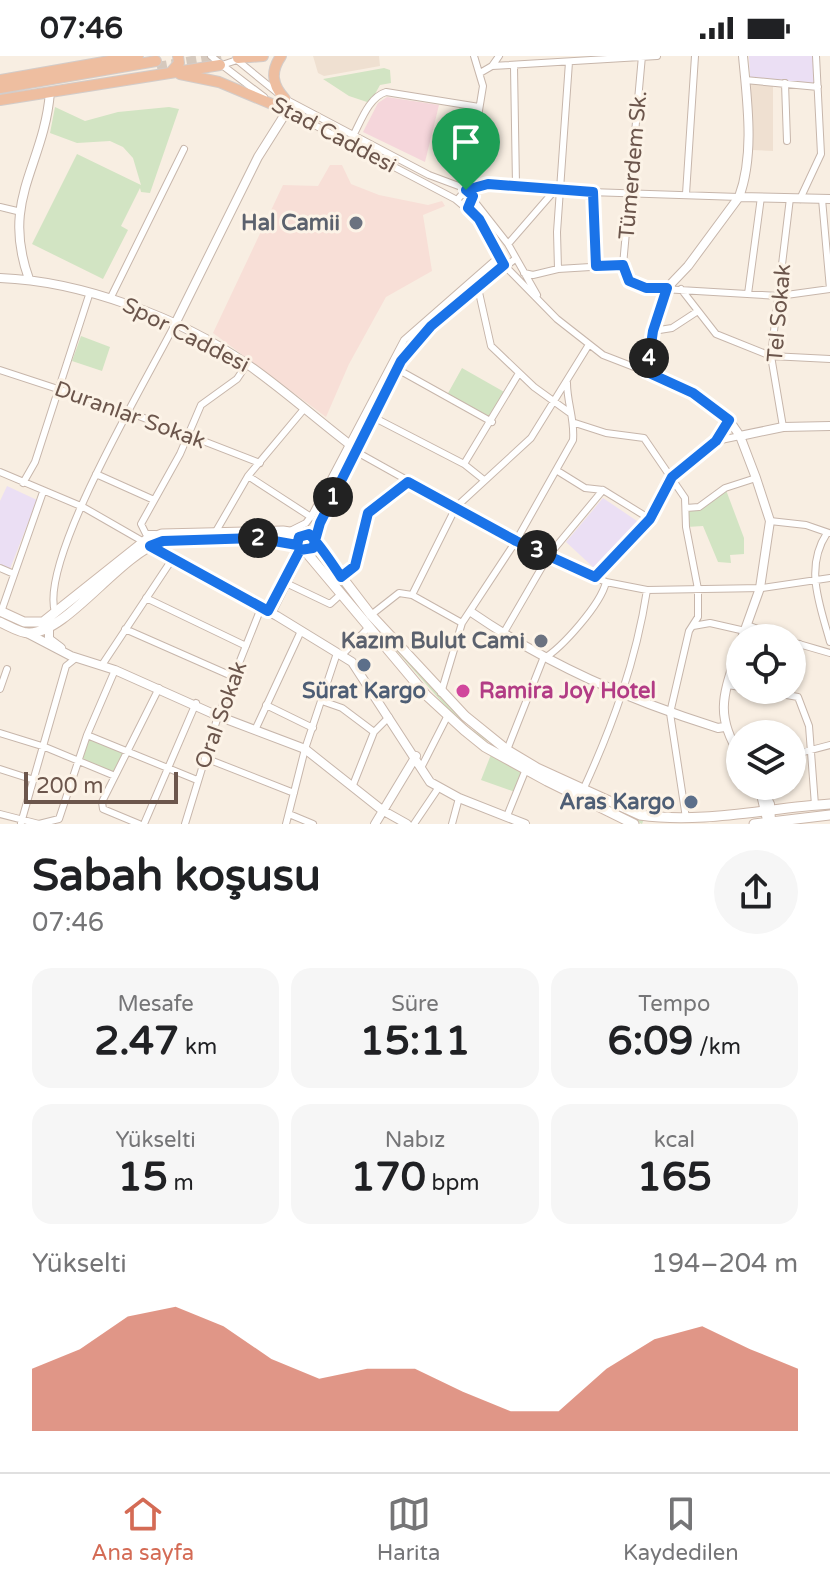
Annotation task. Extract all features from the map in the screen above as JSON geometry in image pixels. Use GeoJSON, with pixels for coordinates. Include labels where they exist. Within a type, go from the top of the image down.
{"type":"FeatureCollection","features":[{"type":"Feature","properties":{"kind":"highway"},"geometry":{"type":"LineString","coordinates":[[0,80],[138,56]]}},
{"type":"Feature","properties":{"kind":"highway"},"geometry":{"type":"LineString","coordinates":[[170,72],[178,66],[178,56]]}},
{"type":"Feature","properties":{"kind":"highway"},"geometry":{"type":"LineString","coordinates":[[238,58],[263,56]]}},
{"type":"Feature","properties":{"kind":"highway"},"geometry":{"type":"LineString","coordinates":[[281,56],[273,75],[284,106]]}},
{"type":"Feature","properties":{"kind":"highway"},"geometry":{"type":"LineString","coordinates":[[0,94],[156,64]]}},
{"type":"Feature","properties":{"kind":"highway"},"geometry":{"type":"LineString","coordinates":[[0,94],[50,92],[221,65]]}},
{"type":"Feature","properties":{"kind":"highway"},"geometry":{"type":"LineString","coordinates":[[170,72],[219,82],[284,106]]}},
{"type":"Feature","properties":{"kind":"main road"},"geometry":{"type":"LineString","coordinates":[[0,612],[24,622],[43,622],[162,534],[283,531],[303,534],[314,541],[371,615],[441,693],[507,750],[583,790],[654,821],[687,821],[830,804]]}},
{"type":"Feature","properties":{"kind":"main road"},"geometry":{"type":"LineString","coordinates":[[303,534],[301,550],[426,695],[448,715],[485,747],[633,824]]}},
{"type":"Feature","properties":{"kind":"main road"},"geometry":{"type":"LineString","coordinates":[[0,622],[27,633],[49,627],[147,544],[257,538],[311,550],[314,541]]}},
{"type":"Feature","properties":{"kind":"main road"},"geometry":{"type":"LineString","coordinates":[[754,824],[830,815]]}},
{"type":"Feature","properties":{"kind":"street","name":"Stad Caddesi"},"geometry":{"type":"LineString","coordinates":[[211,56],[284,106],[457,200],[468,208],[504,265],[588,346],[647,372]]}},
{"type":"Feature","properties":{"kind":"street"},"geometry":{"type":"LineString","coordinates":[[466,190],[483,86],[474,56]]}},
{"type":"Feature","properties":{"kind":"street"},"geometry":{"type":"LineString","coordinates":[[480,73],[492,66],[499,56]]}},
{"type":"Feature","properties":{"kind":"street"},"geometry":{"type":"LineString","coordinates":[[492,66],[657,56]]}},
{"type":"Feature","properties":{"kind":"street"},"geometry":{"type":"LineString","coordinates":[[686,194],[695,56]]}},
{"type":"Feature","properties":{"kind":"street"},"geometry":{"type":"LineString","coordinates":[[743,56],[747,150],[739,197],[688,266],[667,288],[653,331],[647,372],[693,393],[729,420],[740,436],[770,521],[760,588],[747,624]]}},
{"type":"Feature","properties":{"kind":"street"},"geometry":{"type":"LineString","coordinates":[[800,199],[821,154],[816,56]]}},
{"type":"Feature","properties":{"kind":"street","name":"Tümerdem Sk."},"geometry":{"type":"LineString","coordinates":[[642,57],[623,265],[629,281],[646,288],[667,288]]}},
{"type":"Feature","properties":{"kind":"street","name":"Stad Caddesi"},"geometry":{"type":"LineString","coordinates":[[238,58],[284,106],[466,190],[508,244],[543,305]]}},
{"type":"Feature","properties":{"kind":"street"},"geometry":{"type":"LineString","coordinates":[[221,65],[238,58]]}},
{"type":"Feature","properties":{"kind":"street"},"geometry":{"type":"LineString","coordinates":[[558,269],[558,191],[569,62]]}},
{"type":"Feature","properties":{"kind":"street"},"geometry":{"type":"LineString","coordinates":[[514,67],[516,185]]}},
{"type":"Feature","properties":{"kind":"street"},"geometry":{"type":"LineString","coordinates":[[745,80],[818,87]]}},
{"type":"Feature","properties":{"kind":"street"},"geometry":{"type":"LineString","coordinates":[[785,83],[787,141]]}},
{"type":"Feature","properties":{"kind":"street"},"geometry":{"type":"LineString","coordinates":[[29,279],[19,252],[17,211],[49,117],[50,92]]}},
{"type":"Feature","properties":{"kind":"street"},"geometry":{"type":"LineString","coordinates":[[353,136],[379,94],[386,92],[479,107]]}},
{"type":"Feature","properties":{"kind":"street"},"geometry":{"type":"LineString","coordinates":[[55,612],[52,584],[96,474],[131,413],[284,106]]}},
{"type":"Feature","properties":{"kind":"street"},"geometry":{"type":"LineString","coordinates":[[820,131],[830,130]]}},
{"type":"Feature","properties":{"kind":"street"},"geometry":{"type":"LineString","coordinates":[[111,297],[184,149]]}},
{"type":"Feature","properties":{"kind":"street"},"geometry":{"type":"LineString","coordinates":[[468,208],[473,196],[488,184]]}},
{"type":"Feature","properties":{"kind":"street"},"geometry":{"type":"LineString","coordinates":[[457,200],[466,190],[488,184],[558,191],[826,199],[830,289],[779,296],[667,288]]}},
{"type":"Feature","properties":{"kind":"street"},"geometry":{"type":"LineString","coordinates":[[508,244],[558,191]]}},
{"type":"Feature","properties":{"kind":"street"},"geometry":{"type":"LineString","coordinates":[[593,192],[596,266]]}},
{"type":"Feature","properties":{"kind":"street"},"geometry":{"type":"LineString","coordinates":[[748,294],[761,197]]}},
{"type":"Feature","properties":{"kind":"street","name":"Tel Sokak"},"geometry":{"type":"LineString","coordinates":[[783,427],[771,356],[790,198]]}},
{"type":"Feature","properties":{"kind":"street"},"geometry":{"type":"LineString","coordinates":[[0,207],[17,211]]}},
{"type":"Feature","properties":{"kind":"street"},"geometry":{"type":"LineString","coordinates":[[314,541],[352,448],[404,340],[500,256],[513,256]]}},
{"type":"Feature","properties":{"kind":"street"},"geometry":{"type":"LineString","coordinates":[[283,531],[297,529],[311,517],[373,417],[397,369],[431,326],[513,256]]}},
{"type":"Feature","properties":{"kind":"street"},"geometry":{"type":"LineString","coordinates":[[524,273],[533,275],[558,269],[623,265]]}},
{"type":"Feature","properties":{"kind":"street","name":"Spor Caddesi"},"geometry":{"type":"LineString","coordinates":[[0,278],[29,279],[111,297],[174,326],[247,364],[352,448]]}},
{"type":"Feature","properties":{"kind":"street"},"geometry":{"type":"LineString","coordinates":[[478,288],[491,346],[554,403],[571,414]]}},
{"type":"Feature","properties":{"kind":"street"},"geometry":{"type":"LineString","coordinates":[[681,289],[716,334],[771,356],[830,359]]}},
{"type":"Feature","properties":{"kind":"street"},"geometry":{"type":"LineString","coordinates":[[32,487],[35,462],[90,292]]}},
{"type":"Feature","properties":{"kind":"street"},"geometry":{"type":"LineString","coordinates":[[653,331],[672,328],[682,318],[698,311]]}},
{"type":"Feature","properties":{"kind":"street"},"geometry":{"type":"LineString","coordinates":[[412,595],[456,507],[531,438],[588,346]]}},
{"type":"Feature","properties":{"kind":"street"},"geometry":{"type":"LineString","coordinates":[[162,534],[146,534],[141,524],[201,405],[237,379],[247,364]]}},
{"type":"Feature","properties":{"kind":"street"},"geometry":{"type":"LineString","coordinates":[[397,369],[492,422]]}},
{"type":"Feature","properties":{"kind":"street","name":"Duranlar Sokak"},"geometry":{"type":"LineString","coordinates":[[0,370],[131,413],[260,463]]}},
{"type":"Feature","properties":{"kind":"street"},"geometry":{"type":"LineString","coordinates":[[464,464],[519,373]]}},
{"type":"Feature","properties":{"kind":"street"},"geometry":{"type":"LineString","coordinates":[[441,693],[462,623],[516,541],[573,440],[575,423],[567,383]]}},
{"type":"Feature","properties":{"kind":"street"},"geometry":{"type":"LineString","coordinates":[[215,533],[248,476],[304,409]]}},
{"type":"Feature","properties":{"kind":"street"},"geometry":{"type":"LineString","coordinates":[[373,417],[464,464],[484,480]]}},
{"type":"Feature","properties":{"kind":"street"},"geometry":{"type":"LineString","coordinates":[[595,577],[650,519],[672,477],[716,441],[729,420]]}},
{"type":"Feature","properties":{"kind":"street"},"geometry":{"type":"LineString","coordinates":[[575,423],[606,433],[644,438],[685,498],[698,589],[698,617],[670,713],[687,821]]}},
{"type":"Feature","properties":{"kind":"street"},"geometry":{"type":"LineString","coordinates":[[716,441],[783,427],[830,426]]}},
{"type":"Feature","properties":{"kind":"street"},"geometry":{"type":"LineString","coordinates":[[352,448],[516,541],[606,582],[647,590],[760,588],[830,578]]}},
{"type":"Feature","properties":{"kind":"street"},"geometry":{"type":"LineString","coordinates":[[23,483],[35,462]]}},
{"type":"Feature","properties":{"kind":"street"},"geometry":{"type":"LineString","coordinates":[[556,470],[585,488],[603,490],[650,519]]}},
{"type":"Feature","properties":{"kind":"street"},"geometry":{"type":"LineString","coordinates":[[0,472],[83,507],[171,561],[267,611],[352,662],[416,756],[430,782],[459,798],[525,824]]}},
{"type":"Feature","properties":{"kind":"street"},"geometry":{"type":"LineString","coordinates":[[96,474],[154,500]]}},
{"type":"Feature","properties":{"kind":"street"},"geometry":{"type":"LineString","coordinates":[[248,476],[311,517]]}},
{"type":"Feature","properties":{"kind":"street"},"geometry":{"type":"LineString","coordinates":[[686,508],[699,507],[725,488],[756,478]]}},
{"type":"Feature","properties":{"kind":"street"},"geometry":{"type":"LineString","coordinates":[[341,577],[355,566],[368,513],[408,482]]}},
{"type":"Feature","properties":{"kind":"street"},"geometry":{"type":"LineString","coordinates":[[503,634],[549,555],[603,490]]}},
{"type":"Feature","properties":{"kind":"street"},"geometry":{"type":"LineString","coordinates":[[0,612],[43,492]]}},
{"type":"Feature","properties":{"kind":"street"},"geometry":{"type":"LineString","coordinates":[[770,521],[806,525],[828,533],[816,561],[813,581],[830,642]]}},
{"type":"Feature","properties":{"kind":"street","name":"Oral Sokak"},"geometry":{"type":"LineString","coordinates":[[267,611],[288,584],[301,550]]}},
{"type":"Feature","properties":{"kind":"street","name":"Oral Sokak"},"geometry":{"type":"LineString","coordinates":[[185,824],[218,716],[246,646],[301,550]]}},
{"type":"Feature","properties":{"kind":"street"},"geometry":{"type":"LineString","coordinates":[[102,665],[171,561]]}},
{"type":"Feature","properties":{"kind":"street"},"geometry":{"type":"LineString","coordinates":[[0,568],[14,574]]}},
{"type":"Feature","properties":{"kind":"street"},"geometry":{"type":"LineString","coordinates":[[507,750],[543,659],[554,653],[597,601],[606,582]]}},
{"type":"Feature","properties":{"kind":"street"},"geometry":{"type":"LineString","coordinates":[[288,584],[330,604],[340,595]]}},
{"type":"Feature","properties":{"kind":"street"},"geometry":{"type":"LineString","coordinates":[[583,790],[638,647],[647,590]]}},
{"type":"Feature","properties":{"kind":"street"},"geometry":{"type":"LineString","coordinates":[[371,615],[399,593],[412,595],[462,623]]}},
{"type":"Feature","properties":{"kind":"street"},"geometry":{"type":"LineString","coordinates":[[146,598],[246,646]]}},
{"type":"Feature","properties":{"kind":"street"},"geometry":{"type":"LineString","coordinates":[[471,612],[543,659],[621,695],[718,728],[724,727]]}},
{"type":"Feature","properties":{"kind":"street"},"geometry":{"type":"LineString","coordinates":[[693,626],[710,623],[726,627]]}},
{"type":"Feature","properties":{"kind":"street"},"geometry":{"type":"LineString","coordinates":[[49,627],[49,639],[70,656]]}},
{"type":"Feature","properties":{"kind":"street"},"geometry":{"type":"LineString","coordinates":[[286,824],[305,749],[339,654],[368,628]]}},
{"type":"Feature","properties":{"kind":"street"},"geometry":{"type":"LineString","coordinates":[[125,629],[234,677]]}},
{"type":"Feature","properties":{"kind":"street"},"geometry":{"type":"LineString","coordinates":[[256,728],[301,631]]}},
{"type":"Feature","properties":{"kind":"street"},"geometry":{"type":"LineString","coordinates":[[27,633],[70,656],[115,670],[196,703],[218,716],[305,749],[382,810],[407,824]]}},
{"type":"Feature","properties":{"kind":"street"},"geometry":{"type":"LineString","coordinates":[[806,646],[830,653]]}},
{"type":"Feature","properties":{"kind":"street"},"geometry":{"type":"LineString","coordinates":[[22,822],[70,656]]}},
{"type":"Feature","properties":{"kind":"street"},"geometry":{"type":"LineString","coordinates":[[66,666],[70,656]]}},
{"type":"Feature","properties":{"kind":"street"},"geometry":{"type":"LineString","coordinates":[[0,689],[7,669]]}},
{"type":"Feature","properties":{"kind":"street"},"geometry":{"type":"LineString","coordinates":[[0,814],[39,824],[59,819],[87,735],[115,670]]}},
{"type":"Feature","properties":{"kind":"street"},"geometry":{"type":"LineString","coordinates":[[159,688],[103,807],[141,824],[196,703]]}},
{"type":"Feature","properties":{"kind":"street"},"geometry":{"type":"LineString","coordinates":[[322,701],[342,708],[374,732]]}},
{"type":"Feature","properties":{"kind":"street"},"geometry":{"type":"LineString","coordinates":[[726,704],[726,730]]}},
{"type":"Feature","properties":{"kind":"street"},"geometry":{"type":"LineString","coordinates":[[800,704],[812,748],[815,805]]}},
{"type":"Feature","properties":{"kind":"street"},"geometry":{"type":"LineString","coordinates":[[266,705],[313,728]]}},
{"type":"Feature","properties":{"kind":"street"},"geometry":{"type":"LineString","coordinates":[[422,766],[448,715]]}},
{"type":"Feature","properties":{"kind":"street"},"geometry":{"type":"LineString","coordinates":[[353,785],[374,732],[389,717]]}},
{"type":"Feature","properties":{"kind":"street"},"geometry":{"type":"LineString","coordinates":[[0,733],[79,759],[115,776]]}},
{"type":"Feature","properties":{"kind":"street"},"geometry":{"type":"LineString","coordinates":[[87,735],[197,780]]}},
{"type":"Feature","properties":{"kind":"street"},"geometry":{"type":"LineString","coordinates":[[806,750],[830,745]]}},
{"type":"Feature","properties":{"kind":"street"},"geometry":{"type":"LineString","coordinates":[[375,824],[416,756]]}},
{"type":"Feature","properties":{"kind":"street"},"geometry":{"type":"LineString","coordinates":[[205,758],[294,793]]}},
{"type":"Feature","properties":{"kind":"street"},"geometry":{"type":"LineString","coordinates":[[0,769],[34,780]]}},
{"type":"Feature","properties":{"kind":"street"},"geometry":{"type":"LineString","coordinates":[[498,824],[526,769]]}},
{"type":"Feature","properties":{"kind":"street"},"geometry":{"type":"LineString","coordinates":[[414,824],[439,787]]}},
{"type":"Feature","properties":{"kind":"street"},"geometry":{"type":"LineString","coordinates":[[452,824],[459,798]]}},
{"type":"Feature","properties":{"kind":"street"},"geometry":{"type":"LineString","coordinates":[[765,800],[770,822]]}},
{"type":"Feature","properties":{"kind":"street"},"geometry":{"type":"LineString","coordinates":[[289,814],[313,824]]}},
{"type":"Feature","properties":{"kind":"shaded area"},"geometry":{"type":"Polygon","coordinates":[[[313,56],[379,56],[380,66],[324,76],[318,73],[313,56]]]}},
{"type":"Feature","properties":{"kind":"shaded area"},"geometry":{"type":"Polygon","coordinates":[[[749,56],[814,56],[814,84],[750,78],[749,56]]]}},
{"type":"Feature","properties":{"kind":"shaded area"},"geometry":{"type":"Polygon","coordinates":[[[751,82],[773,84],[773,151],[752,150],[751,82]]]}},
{"type":"Feature","properties":{"kind":"shaded area"},"geometry":{"type":"Polygon","coordinates":[[[387,97],[439,105],[425,162],[363,132],[378,103],[387,97]]]}},
{"type":"Feature","properties":{"kind":"shaded area"},"geometry":{"type":"Polygon","coordinates":[[[330,165],[342,165],[351,184],[379,195],[428,205],[442,201],[445,206],[423,215],[432,271],[386,297],[349,364],[326,417],[213,333],[283,185],[318,186],[330,165]]]}},
{"type":"Feature","properties":{"kind":"shaded area"},"geometry":{"type":"Polygon","coordinates":[[[7,486],[37,500],[10,569],[0,564],[0,501],[7,486]]]}},
{"type":"Feature","properties":{"kind":"shaded area"},"geometry":{"type":"Polygon","coordinates":[[[603,498],[640,523],[594,568],[566,542],[603,498]]]}},
{"type":"Feature","properties":{"kind":"green space"},"geometry":{"type":"Polygon","coordinates":[[[384,68],[390,70],[391,83],[380,85],[370,103],[349,96],[323,79],[384,68]]]}},
{"type":"Feature","properties":{"kind":"green space"},"geometry":{"type":"Polygon","coordinates":[[[55,107],[85,121],[118,112],[169,107],[179,109],[150,193],[141,192],[140,188],[121,226],[128,230],[103,279],[32,244],[77,154],[141,185],[133,158],[123,147],[110,141],[77,143],[50,133],[55,107]]]}},
{"type":"Feature","properties":{"kind":"green space"},"geometry":{"type":"Polygon","coordinates":[[[81,336],[110,347],[102,371],[72,361],[81,336]]]}},
{"type":"Feature","properties":{"kind":"green space"},"geometry":{"type":"Polygon","coordinates":[[[462,368],[506,393],[491,420],[447,395],[462,368]]]}},
{"type":"Feature","properties":{"kind":"green space"},"geometry":{"type":"Polygon","coordinates":[[[726,490],[744,538],[744,554],[730,555],[731,563],[718,562],[703,526],[687,527],[687,510],[726,490]]]}},
{"type":"Feature","properties":{"kind":"green space"},"geometry":{"type":"Polygon","coordinates":[[[314,549],[467,726],[493,744],[644,819],[642,824],[544,777],[463,726],[310,553],[314,549]]]}},
{"type":"Feature","properties":{"kind":"green space"},"geometry":{"type":"Polygon","coordinates":[[[88,737],[125,753],[115,774],[80,758],[88,737]]]}},
{"type":"Feature","properties":{"kind":"green space"},"geometry":{"type":"Polygon","coordinates":[[[492,752],[524,770],[515,792],[481,780],[492,752]]]}},
{"type":"Feature","properties":{"kind":"tunnel"},"geometry":{"type":"LineString","coordinates":[[157,67],[221,56]]}},
{"type":"Feature","properties":{"kind":"place","name":"Hal Camii"},"geometry":{"type":"Point","coordinates":[356,223]}},
{"type":"Feature","properties":{"kind":"place","name":"Kazım Bulut Cami"},"geometry":{"type":"Point","coordinates":[541,641]}},
{"type":"Feature","properties":{"kind":"place","name":"Sürat Kargo"},"geometry":{"type":"Point","coordinates":[364,665]}},
{"type":"Feature","properties":{"kind":"place","name":"Ramira Joy Hotel"},"geometry":{"type":"Point","coordinates":[463,691]}},
{"type":"Feature","properties":{"kind":"place","name":"Aras Kargo"},"geometry":{"type":"Point","coordinates":[691,802]}},
{"type":"Feature","properties":{"kind":"route"},"geometry":{"type":"LineString","coordinates":[[466,190],[473,196],[468,208],[479,219],[504,265],[431,326],[401,361],[320,523],[314,539],[315,545],[309,552],[300,550],[268,611],[171,561],[150,546],[163,541],[257,538],[297,545],[299,537],[309,534],[313,537],[314,539],[315,542],[341,577],[355,566],[361,531],[368,513],[378,502],[408,482],[516,541],[595,577],[597,571],[650,519],[672,477],[716,441],[729,420],[693,393],[647,372],[653,331],[667,288],[646,288],[629,281],[623,265],[596,266],[593,192],[488,184],[466,190]]}}]}
